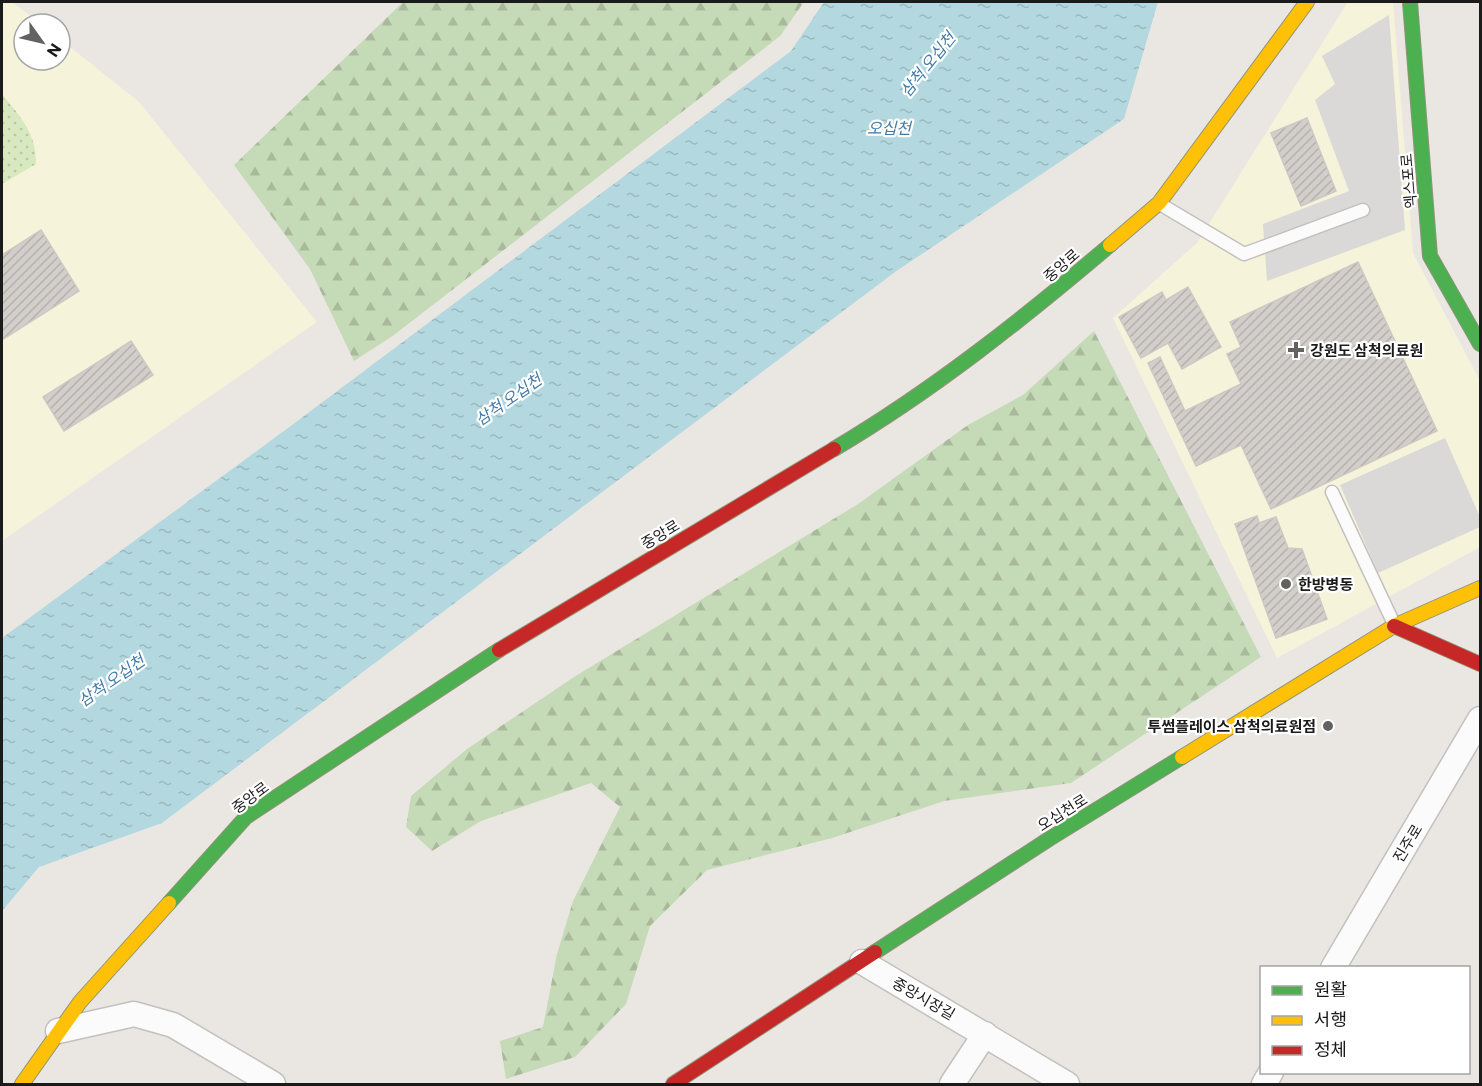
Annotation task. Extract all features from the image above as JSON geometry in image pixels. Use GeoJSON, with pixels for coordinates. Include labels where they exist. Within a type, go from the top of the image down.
{"type":"FeatureCollection","features":[{"type":"Feature","properties":{"kind":"street","name":"중앙로"},"geometry":{"type":"LineString","coordinates":[[22,1084],[80,1002],[246,818],[516,639],[878,423],[1043,302],[1159,203],[1307,2]]}},
{"type":"Feature","properties":{"kind":"street","name":"엑스포로"},"geometry":{"type":"LineString","coordinates":[[1410,2],[1430,256],[1480,344]]}},
{"type":"Feature","properties":{"kind":"street","name":"오십천로"},"geometry":{"type":"LineString","coordinates":[[673,1084],[1049,839],[1394,626],[1480,588]]}},
{"type":"Feature","properties":{"kind":"street"},"geometry":{"type":"LineString","coordinates":[[1394,626],[1480,664]]}},
{"type":"Feature","properties":{"kind":"street","name":"진주로"},"geometry":{"type":"LineString","coordinates":[[1334,966],[1480,719]]}},
{"type":"Feature","properties":{"kind":"street","name":"중앙시장길"},"geometry":{"type":"LineString","coordinates":[[862,962],[1067,1084]]}},
{"type":"Feature","properties":{"kind":"street"},"geometry":{"type":"LineString","coordinates":[[58,1031],[134,1014],[173,1025],[273,1084]]}},
{"type":"Feature","properties":{"kind":"street"},"geometry":{"type":"LineString","coordinates":[[952,1084],[985,1034]]}},
{"type":"Feature","properties":{"kind":"lane"},"geometry":{"type":"LineString","coordinates":[[1159,203],[1244,254],[1363,210]]}},
{"type":"Feature","properties":{"kind":"lane"},"geometry":{"type":"LineString","coordinates":[[1332,492],[1394,626]]}},
{"type":"Feature","properties":{"kind":"shaded area"},"geometry":{"type":"Polygon","coordinates":[[[2,2],[12,2],[25,12],[12,12],[12,72],[72,72],[72,49],[139,102],[317,322],[2,541],[2,2]]]}},
{"type":"Feature","properties":{"kind":"shaded area","name":"강원도 삼척의료원"},"geometry":{"type":"Polygon","coordinates":[[[1348,2],[1393,2],[1413,253],[1480,381],[1480,547],[1277,658],[1113,318],[1197,243],[1348,2]]]}},
{"type":"Feature","properties":{"kind":"shaded area"},"geometry":{"type":"Polygon","coordinates":[[[1389,15],[1405,230],[1267,281],[1263,224],[1349,191],[1315,100],[1335,84],[1322,56],[1389,15]]]}},
{"type":"Feature","properties":{"kind":"shaded area"},"geometry":{"type":"Polygon","coordinates":[[[1445,438],[1480,517],[1480,527],[1378,573],[1340,485],[1445,438]]]}},
{"type":"Feature","properties":{"kind":"green space"},"geometry":{"type":"Polygon","coordinates":[[[403,2],[804,2],[780,36],[394,335],[354,361],[310,269],[234,165],[403,2]]]}},
{"type":"Feature","properties":{"kind":"green space"},"geometry":{"type":"Polygon","coordinates":[[[2,94],[21,118],[30,134],[36,153],[36,164],[2,184],[2,94]]]}},
{"type":"Feature","properties":{"kind":"green space"},"geometry":{"type":"Polygon","coordinates":[[[1094,331],[1261,657],[1071,783],[944,801],[832,838],[707,870],[650,926],[626,1004],[575,1057],[506,1079],[500,1041],[543,1027],[557,954],[573,901],[620,807],[591,783],[481,821],[432,851],[406,827],[411,796],[467,749],[574,677],[858,504],[968,425],[1023,395],[1094,331]]]}},
{"type":"Feature","properties":{"kind":"water","name":"오십천"},"geometry":{"type":"Polygon","coordinates":[[[824,2],[1158,2],[1124,119],[895,272],[162,823],[39,867],[2,911],[2,638],[292,425],[791,51],[824,2]]]}},
{"type":"Feature","properties":{"kind":"building"},"geometry":{"type":"Polygon","coordinates":[[[1307,118],[1336,191],[1301,206],[1271,133],[1307,118]]]}},
{"type":"Feature","properties":{"kind":"building"},"geometry":{"type":"Polygon","coordinates":[[[41,230],[79,291],[2,340],[2,255],[41,230]]]}},
{"type":"Feature","properties":{"kind":"building"},"geometry":{"type":"Polygon","coordinates":[[[1358,262],[1437,431],[1271,509],[1241,445],[1196,466],[1148,363],[1160,357],[1185,411],[1241,384],[1227,354],[1241,347],[1230,322],[1358,262]]]}},
{"type":"Feature","properties":{"kind":"building"},"geometry":{"type":"Polygon","coordinates":[[[1188,287],[1221,347],[1182,369],[1168,343],[1141,358],[1119,317],[1162,292],[1166,300],[1188,287]]]}},
{"type":"Feature","properties":{"kind":"building"},"geometry":{"type":"Polygon","coordinates":[[[131,341],[153,375],[64,431],[43,397],[131,341]]]}},
{"type":"Feature","properties":{"kind":"building","name":"한방병동"},"geometry":{"type":"Polygon","coordinates":[[[1257,516],[1259,523],[1276,517],[1288,548],[1302,549],[1327,619],[1276,638],[1235,524],[1257,516]]]}},
{"type":"Feature","properties":{"kind":"traffic: fast"},"geometry":{"type":"LineString","coordinates":[[1410,2],[1430,256],[1480,344]]}},
{"type":"Feature","properties":{"kind":"traffic: fast"},"geometry":{"type":"LineString","coordinates":[[834,449],[906,403],[976,353],[1110,245]]}},
{"type":"Feature","properties":{"kind":"traffic: fast"},"geometry":{"type":"LineString","coordinates":[[169,903],[246,817],[499,650]]}},
{"type":"Feature","properties":{"kind":"traffic: fast"},"geometry":{"type":"LineString","coordinates":[[875,952],[1049,839],[1182,757]]}},
{"type":"Feature","properties":{"kind":"traffic: slow"},"geometry":{"type":"LineString","coordinates":[[1110,245],[1159,203],[1307,2]]}},
{"type":"Feature","properties":{"kind":"traffic: slow"},"geometry":{"type":"LineString","coordinates":[[1182,757],[1394,626],[1480,588]]}},
{"type":"Feature","properties":{"kind":"traffic: slow"},"geometry":{"type":"LineString","coordinates":[[22,1084],[80,1002],[169,903]]}},
{"type":"Feature","properties":{"kind":"traffic: jam"},"geometry":{"type":"LineString","coordinates":[[499,650],[834,449]]}},
{"type":"Feature","properties":{"kind":"traffic: jam"},"geometry":{"type":"LineString","coordinates":[[1394,626],[1480,664]]}},
{"type":"Feature","properties":{"kind":"traffic: jam"},"geometry":{"type":"LineString","coordinates":[[673,1084],[875,952]]}},
{"type":"Feature","properties":{"kind":"place","name":"강원도 삼척의료원"},"geometry":{"type":"Point","coordinates":[1296,350]}},
{"type":"Feature","properties":{"kind":"place","name":"한방병동"},"geometry":{"type":"Point","coordinates":[1286,584]}},
{"type":"Feature","properties":{"kind":"place","name":"투썸플레이스 삼척의료원점"},"geometry":{"type":"Point","coordinates":[1328,726]}},
{"type":"Feature","properties":{"kind":"water label","name":"삼척 오십천"},"geometry":{"type":"Point","coordinates":[927,64]}},
{"type":"Feature","properties":{"kind":"water label","name":"삼척 오십천"},"geometry":{"type":"Point","coordinates":[508,399]}},
{"type":"Feature","properties":{"kind":"water label","name":"삼척 오십천"},"geometry":{"type":"Point","coordinates":[111,680]}}]}
